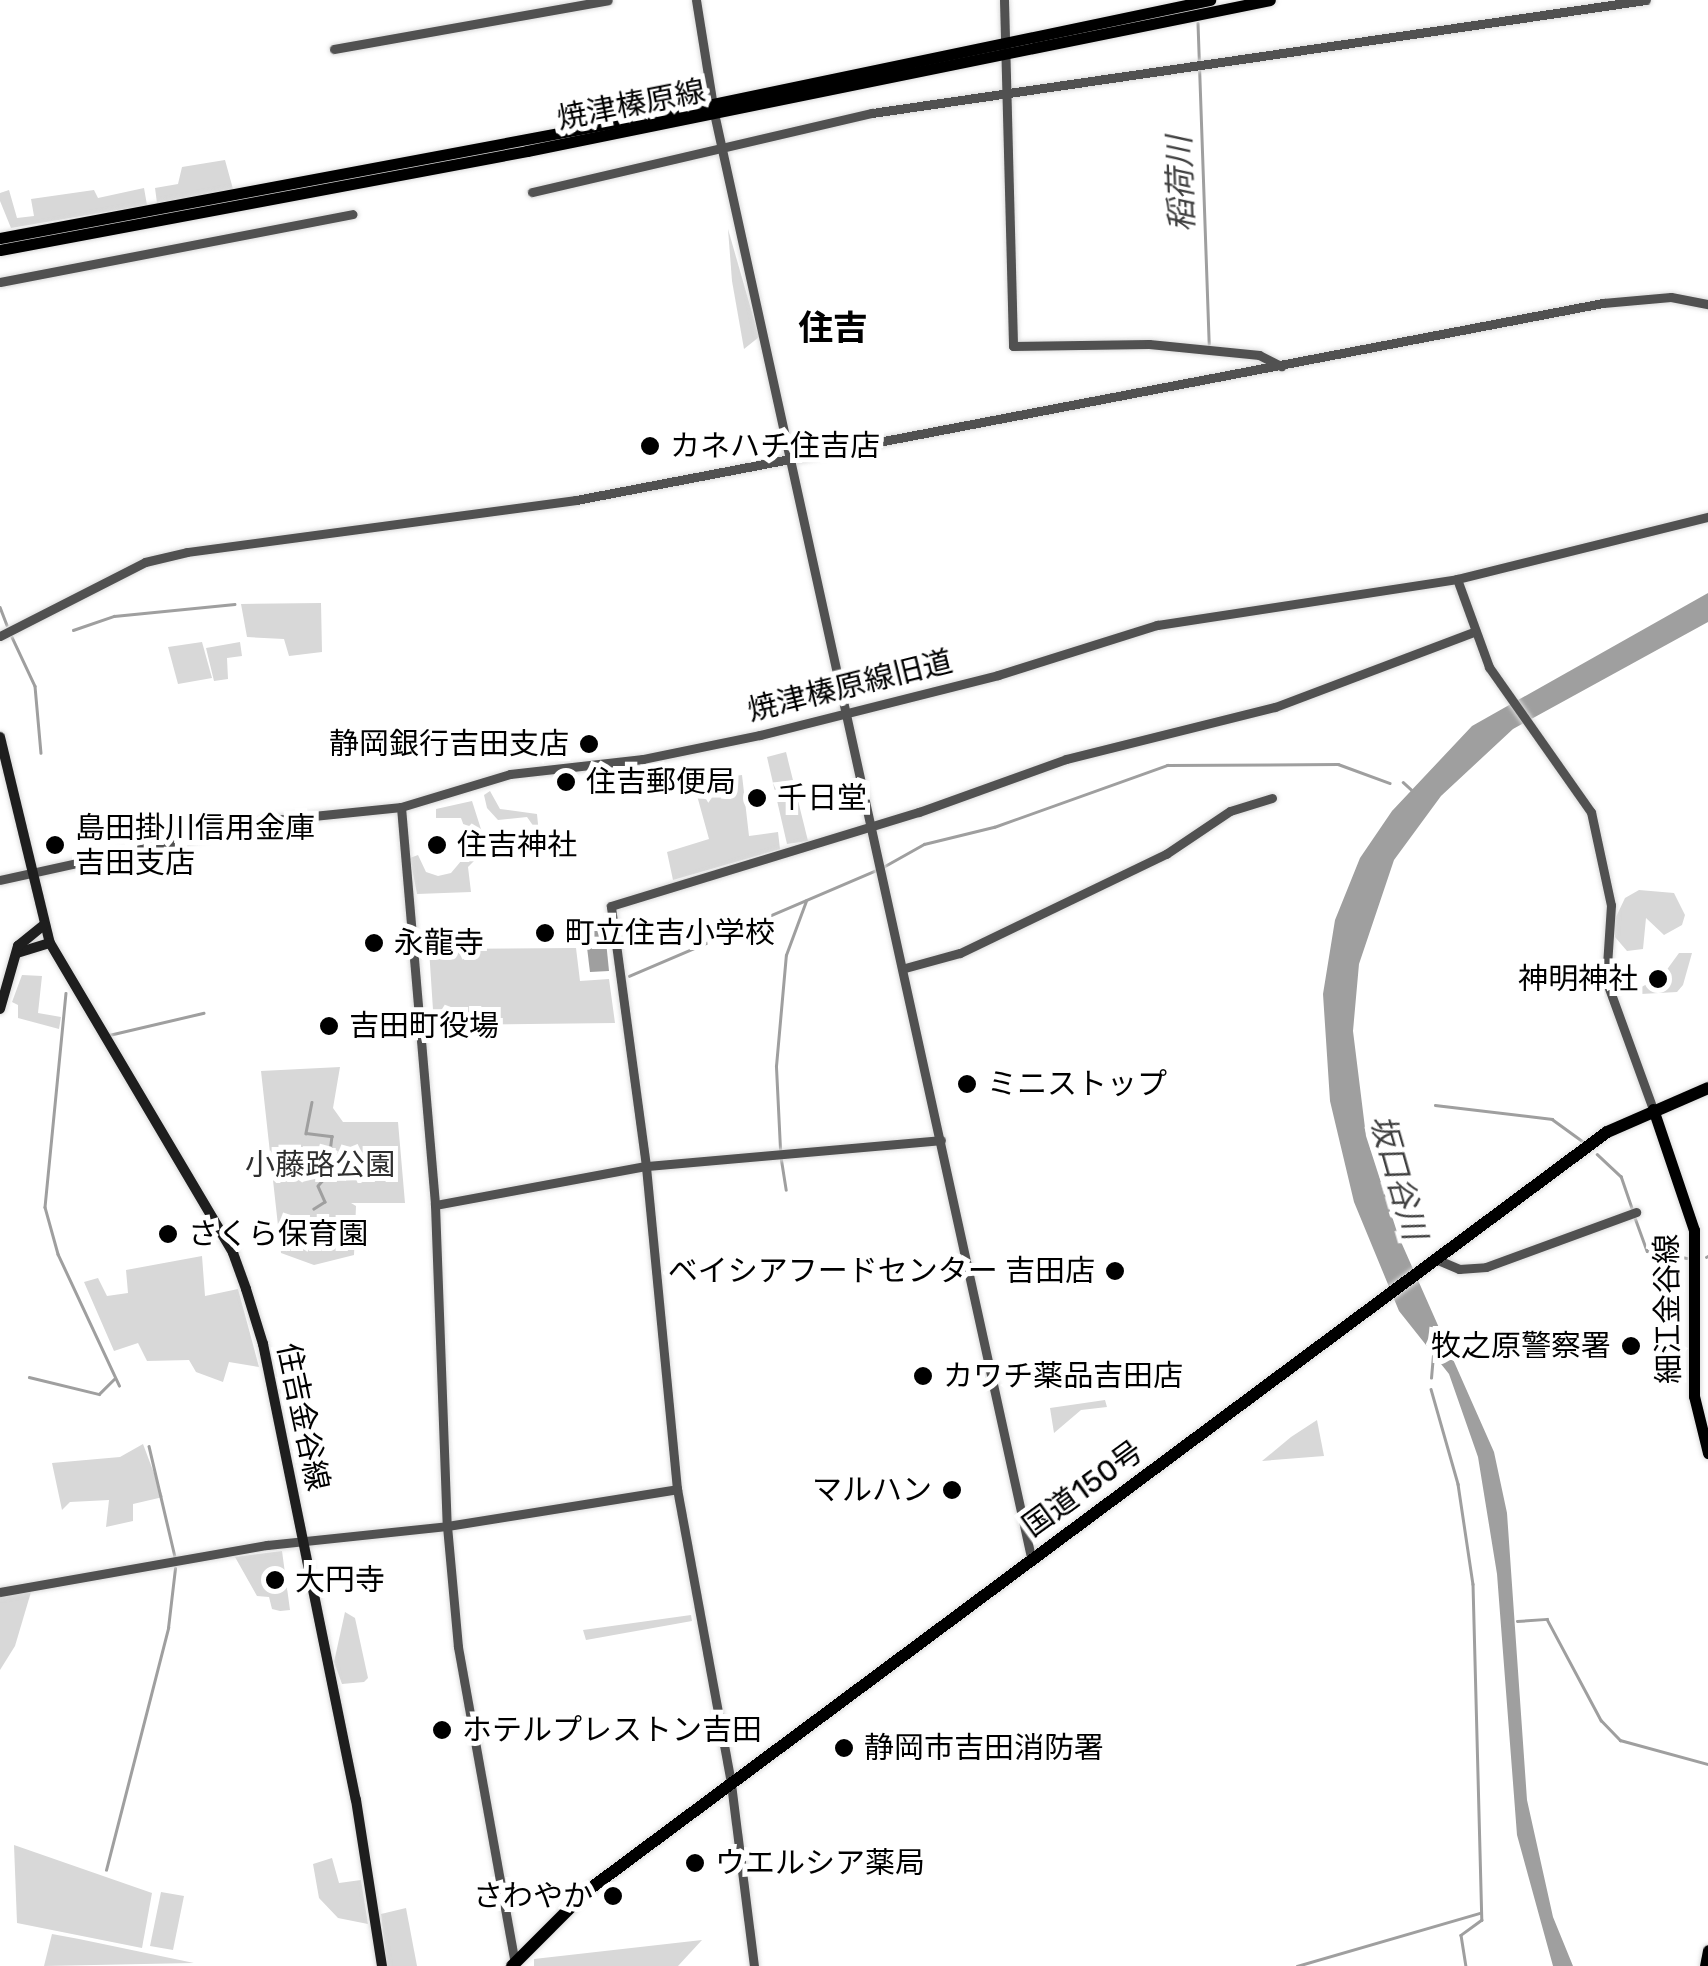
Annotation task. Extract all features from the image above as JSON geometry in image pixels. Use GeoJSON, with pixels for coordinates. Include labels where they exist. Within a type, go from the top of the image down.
{"type":"FeatureCollection","features":[{"type":"Feature","properties":{"kind":"highway","name":"国道150号"},"geometry":{"type":"LineString","coordinates":[[514,1965],[587,1891],[1607,1132],[1708,1088]]}},
{"type":"Feature","properties":{"kind":"main road","name":"焼津榛原線"},"geometry":{"type":"LineString","coordinates":[[1009,47],[1210,0]]}},
{"type":"Feature","properties":{"kind":"main road","name":"焼津榛原線"},"geometry":{"type":"LineString","coordinates":[[0,250],[1009,47],[1270,0]]}},
{"type":"Feature","properties":{"kind":"main road","name":"焼津榛原線"},"geometry":{"type":"LineString","coordinates":[[0,238],[714,108]]}},
{"type":"Feature","properties":{"kind":"main road","name":"住吉金谷線"},"geometry":{"type":"LineString","coordinates":[[0,737],[30,876],[50,942],[233,1252],[264,1344],[382,1966]]}},
{"type":"Feature","properties":{"kind":"main road"},"geometry":{"type":"LineString","coordinates":[[0,1008],[16,953],[44,925]]}},
{"type":"Feature","properties":{"kind":"main road"},"geometry":{"type":"LineString","coordinates":[[16,953],[50,942]]}},
{"type":"Feature","properties":{"kind":"main road","name":"細江金谷線"},"geometry":{"type":"LineString","coordinates":[[1653,1109],[1694,1230],[1694,1396],[1708,1454]]}},
{"type":"Feature","properties":{"kind":"main road"},"geometry":{"type":"LineString","coordinates":[[1704,1966],[1708,1950]]}},
{"type":"Feature","properties":{"kind":"street"},"geometry":{"type":"LineString","coordinates":[[334,49],[608,0]]}},
{"type":"Feature","properties":{"kind":"street"},"geometry":{"type":"LineString","coordinates":[[696,0],[723,152],[884,865],[1031,1557]]}},
{"type":"Feature","properties":{"kind":"street"},"geometry":{"type":"LineString","coordinates":[[1004,0],[1012,98],[1013,346],[1181,346],[1259,355],[1281,366]]}},
{"type":"Feature","properties":{"kind":"street"},"geometry":{"type":"LineString","coordinates":[[532,192],[723,152],[872,113],[1012,98],[1646,0]]}},
{"type":"Feature","properties":{"kind":"street"},"geometry":{"type":"LineString","coordinates":[[0,282],[354,214]]}},
{"type":"Feature","properties":{"kind":"street"},"geometry":{"type":"LineString","coordinates":[[0,636],[145,562],[187,552],[476,516],[1646,297],[1708,304]]}},
{"type":"Feature","properties":{"kind":"street","name":"焼津榛原線旧道"},"geometry":{"type":"LineString","coordinates":[[0,880],[252,824],[402,807],[510,774],[643,760],[849,713],[1157,625],[1457,579],[1708,518]]}},
{"type":"Feature","properties":{"kind":"street"},"geometry":{"type":"LineString","coordinates":[[1457,579],[1473,632],[1504,688],[1591,812],[1611,905],[1606,980],[1653,1109]]}},
{"type":"Feature","properties":{"kind":"street"},"geometry":{"type":"LineString","coordinates":[[754,1966],[731,1783],[677,1489],[646,1166],[612,906],[875,825],[1066,759],[1275,707],[1473,632]]}},
{"type":"Feature","properties":{"kind":"street"},"geometry":{"type":"LineString","coordinates":[[906,968],[960,954],[1166,854],[1230,811],[1272,798]]}},
{"type":"Feature","properties":{"kind":"street"},"geometry":{"type":"LineString","coordinates":[[402,807],[435,1205],[447,1526],[458,1647],[514,1965]]}},
{"type":"Feature","properties":{"kind":"street"},"geometry":{"type":"LineString","coordinates":[[435,1205],[646,1166],[942,1140]]}},
{"type":"Feature","properties":{"kind":"street"},"geometry":{"type":"LineString","coordinates":[[1438,1260],[1459,1269],[1486,1267],[1633,1212]]}},
{"type":"Feature","properties":{"kind":"street"},"geometry":{"type":"LineString","coordinates":[[0,1592],[304,1541],[447,1526],[677,1489]]}},
{"type":"Feature","properties":{"kind":"green space"},"geometry":{"type":"Polygon","coordinates":[[[225,160],[233,189],[157,203],[155,188],[178,184],[182,167],[225,160]]]}},
{"type":"Feature","properties":{"kind":"green space"},"geometry":{"type":"Polygon","coordinates":[[[144,188],[147,205],[11,228],[0,201],[0,193],[9,190],[17,218],[34,216],[31,199],[94,190],[98,198],[144,188]]]}},
{"type":"Feature","properties":{"kind":"green space"},"geometry":{"type":"Polygon","coordinates":[[[728,229],[759,337],[744,349],[732,281],[728,229]]]}},
{"type":"Feature","properties":{"kind":"green space"},"geometry":{"type":"Polygon","coordinates":[[[321,603],[322,652],[289,656],[284,639],[247,637],[241,604],[321,603]]]}},
{"type":"Feature","properties":{"kind":"green space"},"geometry":{"type":"Polygon","coordinates":[[[202,642],[212,678],[178,684],[168,647],[202,642]]]}},
{"type":"Feature","properties":{"kind":"green space"},"geometry":{"type":"Polygon","coordinates":[[[240,642],[242,656],[227,658],[228,679],[214,681],[206,648],[240,642]]]}},
{"type":"Feature","properties":{"kind":"green space"},"geometry":{"type":"Polygon","coordinates":[[[786,752],[808,841],[787,844],[767,757],[786,752]]]}},
{"type":"Feature","properties":{"kind":"green space"},"geometry":{"type":"Polygon","coordinates":[[[742,775],[749,836],[778,832],[780,849],[673,880],[667,852],[709,839],[693,781],[742,775]]]}},
{"type":"Feature","properties":{"kind":"green space"},"geometry":{"type":"Polygon","coordinates":[[[490,791],[500,809],[537,814],[539,834],[527,817],[498,820],[487,808],[484,795],[490,791]]]}},
{"type":"Feature","properties":{"kind":"green space"},"geometry":{"type":"Polygon","coordinates":[[[472,801],[487,848],[468,867],[471,892],[417,894],[410,858],[418,855],[426,872],[438,876],[451,873],[472,848],[461,818],[436,818],[436,809],[472,801]]]}},
{"type":"Feature","properties":{"kind":"green space"},"geometry":{"type":"Polygon","coordinates":[[[1639,890],[1674,893],[1685,915],[1682,925],[1664,935],[1646,918],[1643,949],[1627,951],[1615,937],[1615,919],[1625,898],[1639,890]]]}},
{"type":"Feature","properties":{"kind":"green space"},"geometry":{"type":"Polygon","coordinates":[[[576,948],[580,981],[609,979],[615,1023],[434,1025],[429,949],[576,948]]]}},
{"type":"Feature","properties":{"kind":"green space"},"geometry":{"type":"Polygon","coordinates":[[[1679,953],[1692,953],[1683,985],[1677,992],[1641,994],[1638,989],[1663,975],[1679,953]]]}},
{"type":"Feature","properties":{"kind":"green space"},"geometry":{"type":"Polygon","coordinates":[[[22,975],[42,976],[38,1013],[61,1017],[59,1029],[18,1018],[18,1005],[12,1002],[22,975]]]}},
{"type":"Feature","properties":{"kind":"green space","name":"小藤路公園"},"geometry":{"type":"Polygon","coordinates":[[[340,1067],[333,1108],[343,1122],[398,1122],[405,1203],[351,1203],[356,1206],[354,1255],[314,1265],[281,1253],[261,1071],[340,1067]]]}},
{"type":"Feature","properties":{"kind":"green space"},"geometry":{"type":"Polygon","coordinates":[[[202,1256],[205,1296],[238,1289],[259,1367],[229,1362],[223,1382],[196,1372],[189,1360],[147,1361],[138,1343],[114,1351],[84,1282],[98,1278],[107,1296],[128,1293],[126,1270],[202,1256]]]}},
{"type":"Feature","properties":{"kind":"green space"},"geometry":{"type":"Polygon","coordinates":[[[1105,1400],[1107,1407],[1081,1410],[1054,1433],[1050,1408],[1105,1400]]]}},
{"type":"Feature","properties":{"kind":"green space"},"geometry":{"type":"Polygon","coordinates":[[[1317,1420],[1324,1456],[1262,1461],[1291,1437],[1317,1420]]]}},
{"type":"Feature","properties":{"kind":"green space"},"geometry":{"type":"Polygon","coordinates":[[[143,1444],[163,1497],[133,1504],[133,1521],[106,1527],[109,1500],[70,1502],[62,1510],[52,1463],[120,1457],[143,1444]]]}},
{"type":"Feature","properties":{"kind":"green space"},"geometry":{"type":"Polygon","coordinates":[[[282,1551],[290,1610],[280,1611],[272,1609],[269,1597],[257,1596],[235,1557],[282,1551]]]}},
{"type":"Feature","properties":{"kind":"green space"},"geometry":{"type":"Polygon","coordinates":[[[31,1592],[15,1646],[0,1670],[0,1596],[31,1592]]]}},
{"type":"Feature","properties":{"kind":"green space"},"geometry":{"type":"Polygon","coordinates":[[[345,1612],[355,1618],[368,1678],[364,1682],[342,1684],[334,1662],[345,1612]]]}},
{"type":"Feature","properties":{"kind":"green space"},"geometry":{"type":"Polygon","coordinates":[[[691,1615],[692,1621],[586,1640],[583,1630],[691,1615]]]}},
{"type":"Feature","properties":{"kind":"green space"},"geometry":{"type":"Polygon","coordinates":[[[14,1845],[152,1893],[142,1948],[17,1923],[14,1845]]]}},
{"type":"Feature","properties":{"kind":"green space"},"geometry":{"type":"Polygon","coordinates":[[[332,1858],[339,1883],[361,1880],[368,1924],[338,1918],[319,1898],[313,1864],[332,1858]]]}},
{"type":"Feature","properties":{"kind":"green space"},"geometry":{"type":"Polygon","coordinates":[[[161,1892],[184,1896],[173,1950],[150,1946],[161,1892]]]}},
{"type":"Feature","properties":{"kind":"green space"},"geometry":{"type":"Polygon","coordinates":[[[406,1908],[417,1966],[387,1966],[381,1914],[406,1908]]]}},
{"type":"Feature","properties":{"kind":"green space"},"geometry":{"type":"Polygon","coordinates":[[[52,1934],[79,1939],[194,1963],[44,1966],[52,1934]]]}},
{"type":"Feature","properties":{"kind":"green space"},"geometry":{"type":"Polygon","coordinates":[[[702,1940],[678,1966],[534,1966],[534,1959],[702,1940]]]}},
{"type":"Feature","properties":{"kind":"shaded area"},"geometry":{"type":"Polygon","coordinates":[[[1708,593],[1708,622],[1513,729],[1441,796],[1394,860],[1359,964],[1353,1031],[1366,1136],[1398,1235],[1494,1452],[1507,1513],[1527,1800],[1553,1917],[1573,1966],[1553,1966],[1517,1835],[1497,1574],[1478,1457],[1449,1374],[1399,1311],[1354,1202],[1330,1101],[1323,994],[1335,920],[1360,858],[1392,811],[1472,726],[1708,593]]]}},
{"type":"Feature","properties":{"kind":"shaded area"},"geometry":{"type":"Polygon","coordinates":[[[604,921],[609,971],[590,972],[584,923],[604,921]]]}},
{"type":"Feature","properties":{"kind":"waterway","name":"稻荷川"},"geometry":{"type":"LineString","coordinates":[[1198,23],[1209,344]]}},
{"type":"Feature","properties":{"kind":"waterway"},"geometry":{"type":"LineString","coordinates":[[73,630],[114,616],[234,604]]}},
{"type":"Feature","properties":{"kind":"waterway"},"geometry":{"type":"LineString","coordinates":[[0,607],[7,625]]}},
{"type":"Feature","properties":{"kind":"waterway"},"geometry":{"type":"LineString","coordinates":[[12,637],[35,686],[41,753]]}},
{"type":"Feature","properties":{"kind":"waterway"},"geometry":{"type":"LineString","coordinates":[[883,867],[924,844],[994,827],[1167,765],[1338,764],[1390,783]]}},
{"type":"Feature","properties":{"kind":"waterway"},"geometry":{"type":"LineString","coordinates":[[1403,782],[1412,790]]}},
{"type":"Feature","properties":{"kind":"waterway"},"geometry":{"type":"LineString","coordinates":[[629,976],[876,870]]}},
{"type":"Feature","properties":{"kind":"waterway"},"geometry":{"type":"LineString","coordinates":[[780,1149],[776,1066],[786,955],[806,901]]}},
{"type":"Feature","properties":{"kind":"waterway"},"geometry":{"type":"LineString","coordinates":[[66,993],[45,1207],[58,1254],[119,1385]]}},
{"type":"Feature","properties":{"kind":"waterway"},"geometry":{"type":"LineString","coordinates":[[109,1035],[203,1013]]}},
{"type":"Feature","properties":{"kind":"waterway"},"geometry":{"type":"LineString","coordinates":[[312,1102],[306,1133],[332,1136],[327,1176],[318,1186],[325,1202],[314,1209]]}},
{"type":"Feature","properties":{"kind":"waterway"},"geometry":{"type":"LineString","coordinates":[[1435,1105],[1552,1119],[1582,1141]]}},
{"type":"Feature","properties":{"kind":"waterway"},"geometry":{"type":"LineString","coordinates":[[1597,1154],[1621,1176],[1632,1208]]}},
{"type":"Feature","properties":{"kind":"waterway"},"geometry":{"type":"LineString","coordinates":[[781,1157],[786,1190]]}},
{"type":"Feature","properties":{"kind":"waterway"},"geometry":{"type":"LineString","coordinates":[[1634,1215],[1647,1251],[1686,1258]]}},
{"type":"Feature","properties":{"kind":"waterway"},"geometry":{"type":"LineString","coordinates":[[1431,1378],[1433,1354]]}},
{"type":"Feature","properties":{"kind":"waterway"},"geometry":{"type":"LineString","coordinates":[[29,1377],[99,1394],[114,1379]]}},
{"type":"Feature","properties":{"kind":"waterway"},"geometry":{"type":"LineString","coordinates":[[1431,1389],[1458,1484],[1473,1584],[1482,1920],[1461,1935],[1466,1966]]}},
{"type":"Feature","properties":{"kind":"waterway"},"geometry":{"type":"LineString","coordinates":[[149,1446],[175,1557]]}},
{"type":"Feature","properties":{"kind":"waterway"},"geometry":{"type":"LineString","coordinates":[[106,1870],[168,1628],[175,1568]]}},
{"type":"Feature","properties":{"kind":"waterway"},"geometry":{"type":"LineString","coordinates":[[1517,1621],[1547,1619],[1601,1720],[1620,1740],[1708,1764]]}},
{"type":"Feature","properties":{"kind":"waterway"},"geometry":{"type":"LineString","coordinates":[[1297,1966],[1479,1913]]}},
{"type":"Feature","properties":{"kind":"place","name":"カネハチ住吉店"},"geometry":{"type":"Point","coordinates":[650,446]}},
{"type":"Feature","properties":{"kind":"place","name":"静岡銀行吉田支店"},"geometry":{"type":"Point","coordinates":[589,744]}},
{"type":"Feature","properties":{"kind":"place","name":"住吉郵便局"},"geometry":{"type":"Point","coordinates":[566,782]}},
{"type":"Feature","properties":{"kind":"place","name":"千日堂"},"geometry":{"type":"Point","coordinates":[757,798]}},
{"type":"Feature","properties":{"kind":"place","name":"島田掛川信用金庫 吉田支店"},"geometry":{"type":"Point","coordinates":[55,845]}},
{"type":"Feature","properties":{"kind":"place","name":"住吉神社"},"geometry":{"type":"Point","coordinates":[437,845]}},
{"type":"Feature","properties":{"kind":"place","name":"町立住吉小学校"},"geometry":{"type":"Point","coordinates":[545,933]}},
{"type":"Feature","properties":{"kind":"place","name":"永龍寺"},"geometry":{"type":"Point","coordinates":[374,943]}},
{"type":"Feature","properties":{"kind":"place","name":"神明神社"},"geometry":{"type":"Point","coordinates":[1658,979]}},
{"type":"Feature","properties":{"kind":"place","name":"吉田町役場"},"geometry":{"type":"Point","coordinates":[329,1026]}},
{"type":"Feature","properties":{"kind":"place","name":"ミニストップ"},"geometry":{"type":"Point","coordinates":[967,1084]}},
{"type":"Feature","properties":{"kind":"place","name":"さくら保育園"},"geometry":{"type":"Point","coordinates":[168,1234]}},
{"type":"Feature","properties":{"kind":"place","name":"ベイシアフードセンター 吉田店"},"geometry":{"type":"Point","coordinates":[1115,1271]}},
{"type":"Feature","properties":{"kind":"place","name":"牧之原警察署"},"geometry":{"type":"Point","coordinates":[1631,1346]}},
{"type":"Feature","properties":{"kind":"place","name":"カワチ薬品吉田店"},"geometry":{"type":"Point","coordinates":[923,1376]}},
{"type":"Feature","properties":{"kind":"place","name":"マルハン"},"geometry":{"type":"Point","coordinates":[952,1490]}},
{"type":"Feature","properties":{"kind":"place","name":"大円寺"},"geometry":{"type":"Point","coordinates":[275,1580]}},
{"type":"Feature","properties":{"kind":"place","name":"ホテルプレストン吉田"},"geometry":{"type":"Point","coordinates":[442,1730]}},
{"type":"Feature","properties":{"kind":"place","name":"静岡市吉田消防署"},"geometry":{"type":"Point","coordinates":[844,1748]}},
{"type":"Feature","properties":{"kind":"place","name":"ウエルシア薬局"},"geometry":{"type":"Point","coordinates":[695,1863]}},
{"type":"Feature","properties":{"kind":"place","name":"さわやか"},"geometry":{"type":"Point","coordinates":[613,1896]}},
{"type":"Feature","properties":{"kind":"district","name":"住吉"},"geometry":{"type":"Point","coordinates":[833,328]}},
{"type":"Feature","properties":{"kind":"water label","name":"坂口谷川"},"geometry":{"type":"Point","coordinates":[1398,1177]}}]}
